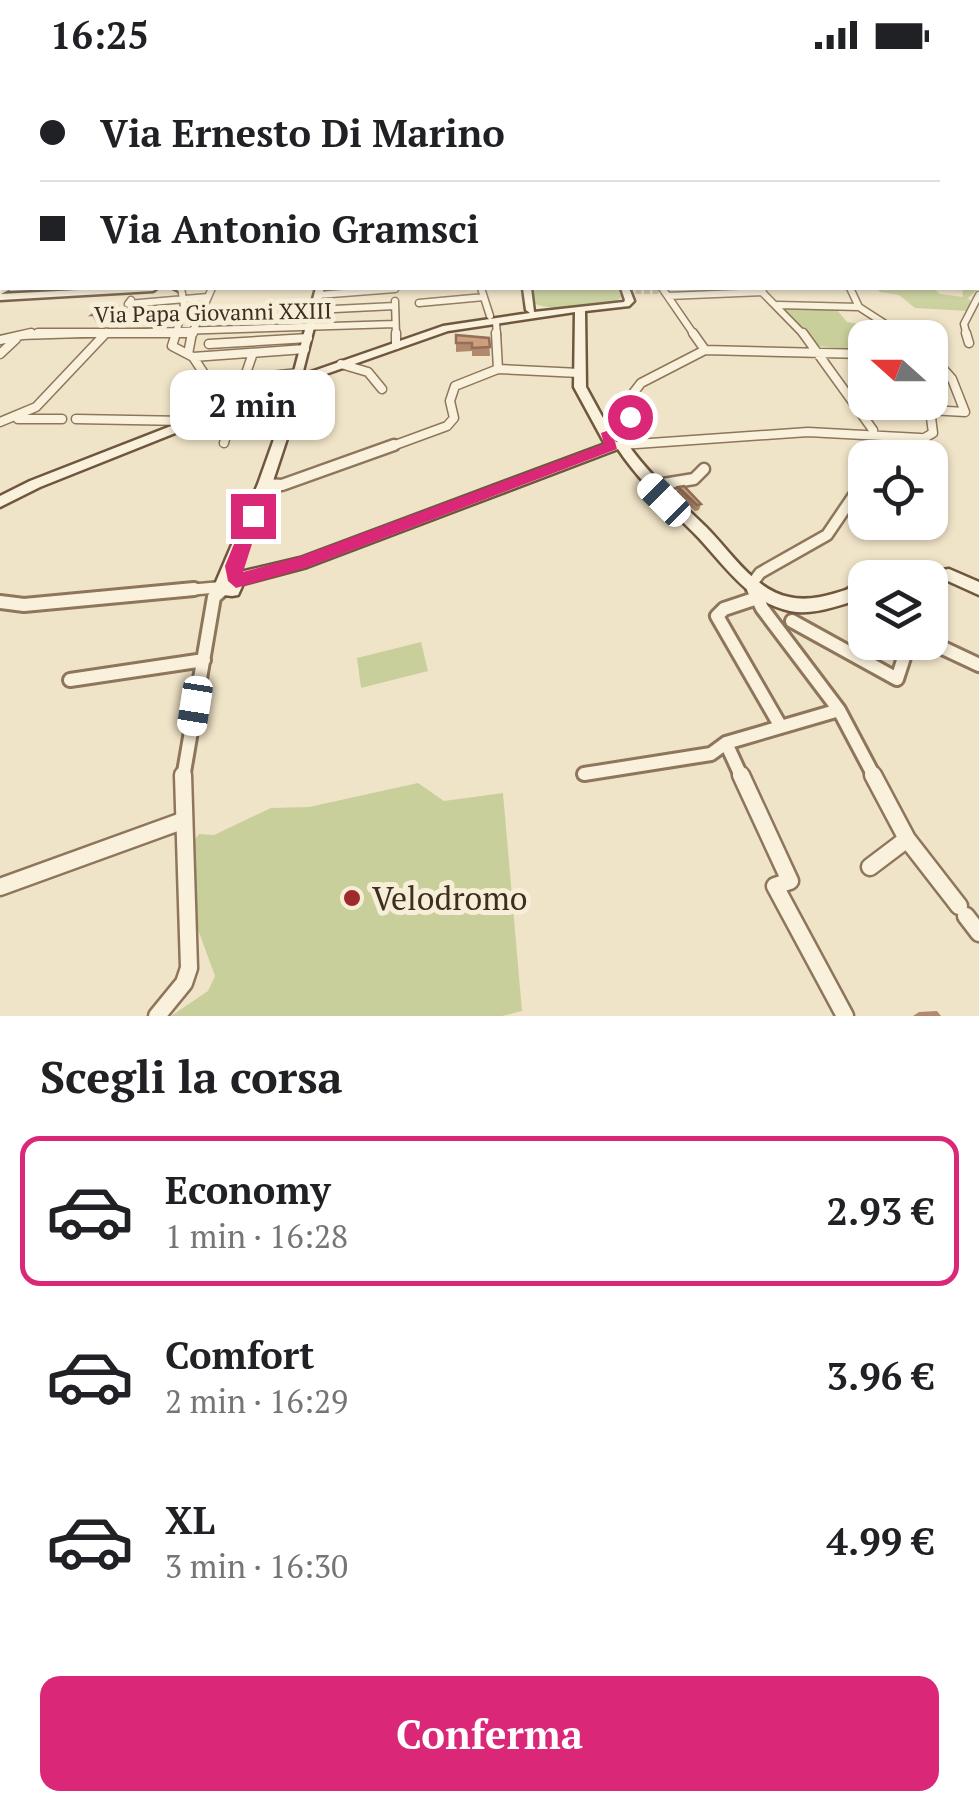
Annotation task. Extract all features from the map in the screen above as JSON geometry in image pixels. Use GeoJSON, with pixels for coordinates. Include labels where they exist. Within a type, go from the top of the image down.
{"type":"FeatureCollection","features":[{"type":"Feature","properties":{"kind":"street"},"geometry":{"type":"LineString","coordinates":[[1,292],[72,290]]}},
{"type":"Feature","properties":{"kind":"street"},"geometry":{"type":"LineString","coordinates":[[180,290],[184,299],[172,346],[202,368],[187,422]]}},
{"type":"Feature","properties":{"kind":"street"},"geometry":{"type":"LineString","coordinates":[[190,356],[192,334],[211,290]]}},
{"type":"Feature","properties":{"kind":"street"},"geometry":{"type":"LineString","coordinates":[[157,1016],[184,983],[189,968],[181,789],[212,608],[231,582],[264,487],[299,378],[319,291],[344,290]]}},
{"type":"Feature","properties":{"kind":"street"},"geometry":{"type":"LineString","coordinates":[[395,290],[396,345]]}},
{"type":"Feature","properties":{"kind":"street"},"geometry":{"type":"LineString","coordinates":[[482,290],[493,319],[498,369]]}},
{"type":"Feature","properties":{"kind":"street"},"geometry":{"type":"LineString","coordinates":[[528,290],[537,310]]}},
{"type":"Feature","properties":{"kind":"street"},"geometry":{"type":"LineString","coordinates":[[343,369],[446,328],[537,310],[627,306],[633,301],[627,290]]}},
{"type":"Feature","properties":{"kind":"street"},"geometry":{"type":"LineString","coordinates":[[664,290],[705,350]]}},
{"type":"Feature","properties":{"kind":"street"},"geometry":{"type":"LineString","coordinates":[[668,296],[761,290],[822,354],[847,399],[873,430]]}},
{"type":"Feature","properties":{"kind":"street"},"geometry":{"type":"LineString","coordinates":[[851,290],[859,307]]}},
{"type":"Feature","properties":{"kind":"street"},"geometry":{"type":"LineString","coordinates":[[969,343],[964,324],[979,295]]}},
{"type":"Feature","properties":{"kind":"street"},"geometry":{"type":"LineString","coordinates":[[130,313],[134,302],[208,297]]}},
{"type":"Feature","properties":{"kind":"street"},"geometry":{"type":"LineString","coordinates":[[419,303],[484,298]]}},
{"type":"Feature","properties":{"kind":"street"},"geometry":{"type":"LineString","coordinates":[[314,310],[395,306]]}},
{"type":"Feature","properties":{"kind":"street"},"geometry":{"type":"LineString","coordinates":[[778,306],[859,307],[880,320]]}},
{"type":"Feature","properties":{"kind":"street"},"geometry":{"type":"LineString","coordinates":[[582,309],[580,388],[650,486],[699,529],[754,592],[839,710],[907,839],[979,933]]}},
{"type":"Feature","properties":{"kind":"street"},"geometry":{"type":"LineString","coordinates":[[178,317],[200,315]]}},
{"type":"Feature","properties":{"kind":"street","name":"Via Papa Giovanni XXIII"},"geometry":{"type":"LineString","coordinates":[[16,340],[30,333],[107,332],[308,338],[395,324]]}},
{"type":"Feature","properties":{"kind":"street"},"geometry":{"type":"LineString","coordinates":[[12,419],[36,407],[107,332]]}},
{"type":"Feature","properties":{"kind":"street"},"geometry":{"type":"LineString","coordinates":[[209,344],[308,338]]}},
{"type":"Feature","properties":{"kind":"street"},"geometry":{"type":"LineString","coordinates":[[190,356],[252,353],[308,338]]}},
{"type":"Feature","properties":{"kind":"street"},"geometry":{"type":"LineString","coordinates":[[0,340],[16,340]]}},
{"type":"Feature","properties":{"kind":"street"},"geometry":{"type":"LineString","coordinates":[[0,354],[16,340]]}},
{"type":"Feature","properties":{"kind":"street"},"geometry":{"type":"LineString","coordinates":[[224,442],[232,400],[255,341]]}},
{"type":"Feature","properties":{"kind":"street"},"geometry":{"type":"LineString","coordinates":[[619,440],[634,392],[642,383],[705,350],[848,354]]}},
{"type":"Feature","properties":{"kind":"street"},"geometry":{"type":"LineString","coordinates":[[259,400],[299,378],[343,369],[368,372],[382,389]]}},
{"type":"Feature","properties":{"kind":"street"},"geometry":{"type":"LineString","coordinates":[[264,487],[282,485],[448,426],[454,418],[450,401],[455,386],[498,369],[579,373]]}},
{"type":"Feature","properties":{"kind":"street"},"geometry":{"type":"LineString","coordinates":[[948,375],[956,384],[965,412],[948,410]]}},
{"type":"Feature","properties":{"kind":"street"},"geometry":{"type":"LineString","coordinates":[[199,384],[299,378]]}},
{"type":"Feature","properties":{"kind":"street"},"geometry":{"type":"LineString","coordinates":[[243,379],[259,400]]}},
{"type":"Feature","properties":{"kind":"street"},"geometry":{"type":"LineString","coordinates":[[218,382],[214,396],[281,403]]}},
{"type":"Feature","properties":{"kind":"street"},"geometry":{"type":"LineString","coordinates":[[0,502],[232,400]]}},
{"type":"Feature","properties":{"kind":"street"},"geometry":{"type":"LineString","coordinates":[[0,420],[62,418]]}},
{"type":"Feature","properties":{"kind":"street"},"geometry":{"type":"LineString","coordinates":[[76,419],[187,422]]}},
{"type":"Feature","properties":{"kind":"street"},"geometry":{"type":"LineString","coordinates":[[917,440],[933,433],[932,420]]}},
{"type":"Feature","properties":{"kind":"street"},"geometry":{"type":"LineString","coordinates":[[0,602],[24,605],[231,582],[302,563],[619,440],[783,429],[873,430],[920,438]]}},
{"type":"Feature","properties":{"kind":"street"},"geometry":{"type":"LineString","coordinates":[[650,486],[694,479],[704,469]]}},
{"type":"Feature","properties":{"kind":"street"},"geometry":{"type":"LineString","coordinates":[[781,727],[717,616],[754,592],[760,573],[827,535],[848,504]]}},
{"type":"Feature","properties":{"kind":"street"},"geometry":{"type":"LineString","coordinates":[[948,575],[979,589]]}},
{"type":"Feature","properties":{"kind":"street"},"geometry":{"type":"LineString","coordinates":[[754,592],[791,605],[848,594]]}},
{"type":"Feature","properties":{"kind":"street"},"geometry":{"type":"LineString","coordinates":[[792,622],[848,652]]}},
{"type":"Feature","properties":{"kind":"street"},"geometry":{"type":"LineString","coordinates":[[948,650],[979,664]]}},
{"type":"Feature","properties":{"kind":"street"},"geometry":{"type":"LineString","coordinates":[[70,680],[204,660]]}},
{"type":"Feature","properties":{"kind":"street"},"geometry":{"type":"LineString","coordinates":[[862,660],[897,679],[903,660]]}},
{"type":"Feature","properties":{"kind":"street"},"geometry":{"type":"LineString","coordinates":[[584,774],[711,754],[726,743],[839,710]]}},
{"type":"Feature","properties":{"kind":"street"},"geometry":{"type":"LineString","coordinates":[[726,743],[790,881],[776,886],[845,1016]]}},
{"type":"Feature","properties":{"kind":"street"},"geometry":{"type":"LineString","coordinates":[[0,888],[182,821]]}},
{"type":"Feature","properties":{"kind":"street"},"geometry":{"type":"LineString","coordinates":[[870,867],[907,839]]}},
{"type":"Feature","properties":{"kind":"green space"},"geometry":{"type":"Polygon","coordinates":[[[530,290],[619,290],[622,297],[593,307],[554,308],[535,304],[530,290]]]}},
{"type":"Feature","properties":{"kind":"green space"},"geometry":{"type":"Polygon","coordinates":[[[878,290],[935,290],[963,297],[962,290],[977,290],[968,298],[972,303],[969,311],[915,308],[899,295],[878,290]]]}},
{"type":"Feature","properties":{"kind":"green space"},"geometry":{"type":"Polygon","coordinates":[[[832,304],[848,322],[848,349],[816,346],[778,306],[832,304]]]}},
{"type":"Feature","properties":{"kind":"green space"},"geometry":{"type":"Polygon","coordinates":[[[421,642],[428,671],[361,688],[357,658],[421,642]]]}},
{"type":"Feature","properties":{"kind":"green space","name":"Velodromo"},"geometry":{"type":"Polygon","coordinates":[[[418,783],[444,801],[503,793],[522,1011],[502,1016],[171,1016],[208,991],[215,976],[193,916],[193,842],[199,834],[214,835],[271,808],[309,807],[418,783]]]}},
{"type":"Feature","properties":{"kind":"building"},"geometry":{"type":"Polygon","coordinates":[[[104,307],[130,308],[128,315],[92,315],[104,307]]]}},
{"type":"Feature","properties":{"kind":"building"},"geometry":{"type":"Polygon","coordinates":[[[456,335],[489,338],[490,347],[472,348],[472,343],[456,343],[456,335]]]}},
{"type":"Feature","properties":{"kind":"building"},"geometry":{"type":"Polygon","coordinates":[[[684,486],[701,504],[697,505],[678,487],[684,486]]]}},
{"type":"Feature","properties":{"kind":"tunnel"},"geometry":{"type":"LineString","coordinates":[[627,291],[664,291]]}},
{"type":"Feature","properties":{"kind":"place","name":"Velodromo"},"geometry":{"type":"Point","coordinates":[352,898]}},
{"type":"Feature","properties":{"kind":"route"},"geometry":{"type":"LineString","coordinates":[[253,516],[233,566],[236,581],[302,563],[472,495],[612,446],[606,436],[624,430],[630,417]]}}]}
